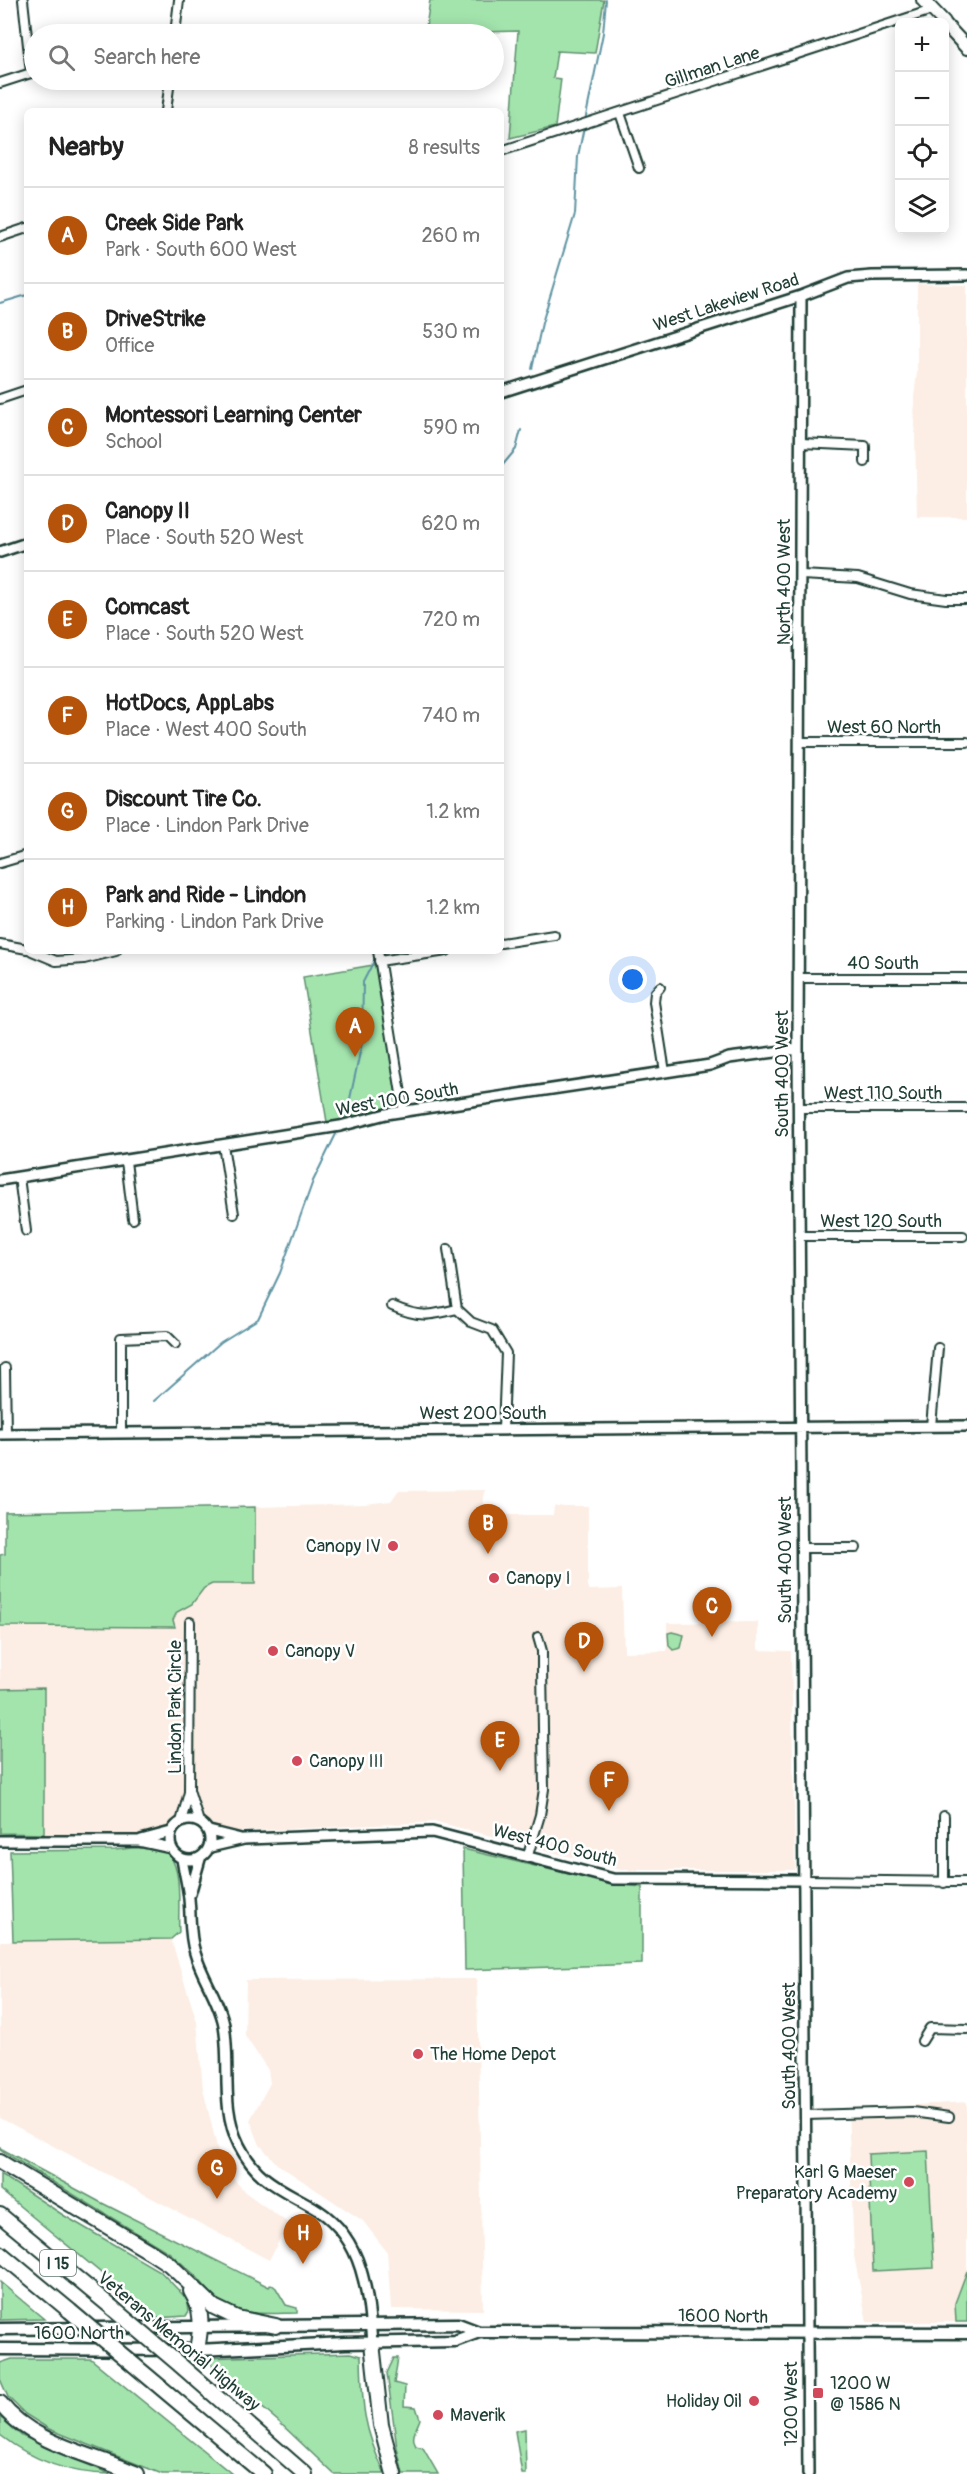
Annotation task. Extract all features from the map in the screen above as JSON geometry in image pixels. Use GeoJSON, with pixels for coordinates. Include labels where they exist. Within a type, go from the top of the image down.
{"type":"FeatureCollection","features":[{"type":"Feature","properties":{"kind":"highway"},"geometry":{"type":"LineString","coordinates":[[0,2162],[152,2253],[214,2307],[225,2313],[276,2326]]}},
{"type":"Feature","properties":{"kind":"highway","name":"Veterans Memorial Highway"},"geometry":{"type":"LineString","coordinates":[[0,2215],[180,2365],[305,2474]]}},
{"type":"Feature","properties":{"kind":"highway","name":"I 15"},"geometry":{"type":"LineString","coordinates":[[0,2253],[264,2474]]}},
{"type":"Feature","properties":{"kind":"highway"},"geometry":{"type":"LineString","coordinates":[[182,2277],[201,2310],[201,2328],[196,2350]]}},
{"type":"Feature","properties":{"kind":"highway"},"geometry":{"type":"LineString","coordinates":[[372,2343],[381,2425],[394,2474]]}},
{"type":"Feature","properties":{"kind":"highway"},"geometry":{"type":"LineString","coordinates":[[0,2403],[20,2424],[54,2441],[137,2474]]}},
{"type":"Feature","properties":{"kind":"main road"},"geometry":{"type":"LineString","coordinates":[[923,0],[939,18]]}},
{"type":"Feature","properties":{"kind":"main road"},"geometry":{"type":"LineString","coordinates":[[949,28],[967,48]]}},
{"type":"Feature","properties":{"kind":"main road","name":"1600 North"},"geometry":{"type":"LineString","coordinates":[[0,2329],[458,2324],[479,2332],[967,2333]]}},
{"type":"Feature","properties":{"kind":"main road","name":"1600 North"},"geometry":{"type":"LineString","coordinates":[[0,2349],[196,2350],[455,2341],[479,2332]]}},
{"type":"Feature","properties":{"kind":"street"},"geometry":{"type":"LineString","coordinates":[[23,0],[26,24]]}},
{"type":"Feature","properties":{"kind":"street"},"geometry":{"type":"LineString","coordinates":[[176,24],[179,0]]}},
{"type":"Feature","properties":{"kind":"street","name":"Gillman Lane"},"geometry":{"type":"LineString","coordinates":[[504,150],[932,10]]}},
{"type":"Feature","properties":{"kind":"street"},"geometry":{"type":"LineString","coordinates":[[0,83],[24,76]]}},
{"type":"Feature","properties":{"kind":"street"},"geometry":{"type":"LineString","coordinates":[[166,108],[169,90]]}},
{"type":"Feature","properties":{"kind":"street"},"geometry":{"type":"LineString","coordinates":[[620,113],[639,168]]}},
{"type":"Feature","properties":{"kind":"street"},"geometry":{"type":"LineString","coordinates":[[0,237],[24,229]]}},
{"type":"Feature","properties":{"kind":"street","name":"West Lakeview Road"},"geometry":{"type":"LineString","coordinates":[[504,391],[801,296],[848,278],[967,275]]}},
{"type":"Feature","properties":{"kind":"street","name":"North 400 West"},"geometry":{"type":"LineString","coordinates":[[798,869],[801,296]]}},
{"type":"Feature","properties":{"kind":"street"},"geometry":{"type":"LineString","coordinates":[[0,399],[24,391]]}},
{"type":"Feature","properties":{"kind":"street"},"geometry":{"type":"LineString","coordinates":[[801,443],[864,446],[865,462]]}},
{"type":"Feature","properties":{"kind":"street"},"geometry":{"type":"LineString","coordinates":[[0,552],[24,544]]}},
{"type":"Feature","properties":{"kind":"street"},"geometry":{"type":"LineString","coordinates":[[801,575],[858,578],[918,596],[967,599]]}},
{"type":"Feature","properties":{"kind":"street","name":"West 60 North"},"geometry":{"type":"LineString","coordinates":[[800,742],[967,742]]}},
{"type":"Feature","properties":{"kind":"street"},"geometry":{"type":"LineString","coordinates":[[0,863],[24,856]]}},
{"type":"Feature","properties":{"kind":"street","name":"South 400 West"},"geometry":{"type":"LineString","coordinates":[[798,869],[807,2334]]}},
{"type":"Feature","properties":{"kind":"street"},"geometry":{"type":"LineString","coordinates":[[504,943],[554,935]]}},
{"type":"Feature","properties":{"kind":"street"},"geometry":{"type":"LineString","coordinates":[[0,944],[24,948]]}},
{"type":"Feature","properties":{"kind":"street"},"geometry":{"type":"LineString","coordinates":[[39,954],[56,961],[84,959],[104,954]]}},
{"type":"Feature","properties":{"kind":"street"},"geometry":{"type":"LineString","coordinates":[[378,954],[404,1112]]}},
{"type":"Feature","properties":{"kind":"street"},"geometry":{"type":"LineString","coordinates":[[379,961],[427,954]]}},
{"type":"Feature","properties":{"kind":"street","name":"40 South"},"geometry":{"type":"LineString","coordinates":[[798,978],[967,978]]}},
{"type":"Feature","properties":{"kind":"street"},"geometry":{"type":"LineString","coordinates":[[660,987],[654,1002],[665,1072]]}},
{"type":"Feature","properties":{"kind":"street","name":"West 100 South"},"geometry":{"type":"LineString","coordinates":[[0,1180],[360,1122],[386,1114],[710,1065],[729,1058],[798,1049]]}},
{"type":"Feature","properties":{"kind":"street","name":"West 110 South"},"geometry":{"type":"LineString","coordinates":[[799,1108],[967,1108]]}},
{"type":"Feature","properties":{"kind":"street"},"geometry":{"type":"LineString","coordinates":[[223,1145],[234,1214]]}},
{"type":"Feature","properties":{"kind":"street"},"geometry":{"type":"LineString","coordinates":[[126,1161],[133,1218]]}},
{"type":"Feature","properties":{"kind":"street"},"geometry":{"type":"LineString","coordinates":[[19,1177],[26,1231]]}},
{"type":"Feature","properties":{"kind":"street","name":"West 120 South"},"geometry":{"type":"LineString","coordinates":[[800,1236],[963,1236]]}},
{"type":"Feature","properties":{"kind":"street"},"geometry":{"type":"LineString","coordinates":[[448,1249],[457,1309],[471,1322],[492,1330],[506,1353],[503,1429]]}},
{"type":"Feature","properties":{"kind":"street"},"geometry":{"type":"LineString","coordinates":[[392,1306],[412,1315],[431,1315],[457,1309]]}},
{"type":"Feature","properties":{"kind":"street"},"geometry":{"type":"LineString","coordinates":[[120,1433],[121,1338],[167,1336],[175,1344]]}},
{"type":"Feature","properties":{"kind":"street"},"geometry":{"type":"LineString","coordinates":[[931,1426],[938,1348]]}},
{"type":"Feature","properties":{"kind":"street"},"geometry":{"type":"LineString","coordinates":[[3,1434],[5,1368]]}},
{"type":"Feature","properties":{"kind":"street","name":"West 200 South"},"geometry":{"type":"LineString","coordinates":[[3,1434],[967,1426]]}},
{"type":"Feature","properties":{"kind":"street"},"geometry":{"type":"LineString","coordinates":[[802,1548],[856,1548]]}},
{"type":"Feature","properties":{"kind":"street","name":"Lindon Park Circle"},"geometry":{"type":"LineString","coordinates":[[189,1792],[190,1622]]}},
{"type":"Feature","properties":{"kind":"street"},"geometry":{"type":"LineString","coordinates":[[528,1856],[540,1815],[544,1789],[542,1651],[538,1637]]}},
{"type":"Feature","properties":{"kind":"street"},"geometry":{"type":"LineString","coordinates":[[189,1792],[199,1822]]}},
{"type":"Feature","properties":{"kind":"street"},"geometry":{"type":"LineString","coordinates":[[139,1841],[171,1833],[181,1822],[189,1792]]}},
{"type":"Feature","properties":{"kind":"street"},"geometry":{"type":"LineString","coordinates":[[944,1816],[944,1883]]}},
{"type":"Feature","properties":{"kind":"street"},"geometry":{"type":"LineString","coordinates":[[181,1822],[192,1820],[199,1822]]}},
{"type":"Feature","properties":{"kind":"street","name":"West 400 South"},"geometry":{"type":"LineString","coordinates":[[199,1822],[209,1831],[244,1839]]}},
{"type":"Feature","properties":{"kind":"street"},"geometry":{"type":"LineString","coordinates":[[189,1898],[200,1859],[210,1846],[209,1831]]}},
{"type":"Feature","properties":{"kind":"street","name":"West 400 South"},"geometry":{"type":"LineString","coordinates":[[210,1846],[244,1839],[432,1832],[613,1879],[967,1882]]}},
{"type":"Feature","properties":{"kind":"street"},"geometry":{"type":"LineString","coordinates":[[171,1833],[171,1848]]}},
{"type":"Feature","properties":{"kind":"street"},"geometry":{"type":"LineString","coordinates":[[0,1841],[139,1841],[171,1848],[182,1859],[189,1861],[200,1859]]}},
{"type":"Feature","properties":{"kind":"street"},"geometry":{"type":"LineString","coordinates":[[182,1859],[189,1898],[190,1937],[195,1957],[223,2021],[227,2104],[236,2138],[245,2155],[260,2174],[279,2190],[319,2211],[349,2241],[365,2279],[372,2343]]}},
{"type":"Feature","properties":{"kind":"street"},"geometry":{"type":"LineString","coordinates":[[922,2041],[930,2028],[967,2029]]}},
{"type":"Feature","properties":{"kind":"street"},"geometry":{"type":"LineString","coordinates":[[806,2115],[912,2112],[949,2117]]}},
{"type":"Feature","properties":{"kind":"street","name":"1200 West"},"geometry":{"type":"LineString","coordinates":[[807,2334],[808,2474]]}},
{"type":"Feature","properties":{"kind":"shaded area"},"geometry":{"type":"Polygon","coordinates":[[[917,284],[967,285],[967,517],[917,517],[914,397],[917,372],[917,284]]]}},
{"type":"Feature","properties":{"kind":"shaded area"},"geometry":{"type":"Polygon","coordinates":[[[485,1490],[482,1515],[553,1515],[554,1506],[588,1506],[588,1590],[622,1589],[624,1652],[667,1651],[667,1623],[758,1622],[758,1650],[791,1651],[795,1870],[621,1870],[437,1822],[225,1832],[207,1824],[197,1805],[182,1805],[176,1822],[151,1834],[44,1834],[44,1689],[0,1689],[0,1626],[174,1627],[173,1620],[177,1612],[192,1604],[204,1588],[212,1584],[255,1583],[255,1507],[365,1504],[391,1501],[398,1491],[485,1490]]]}},
{"type":"Feature","properties":{"kind":"shaded area"},"geometry":{"type":"Polygon","coordinates":[[[171,1939],[197,2022],[203,2089],[221,2164],[245,2192],[288,2223],[269,2260],[0,2118],[0,1941],[171,1939]]]}},
{"type":"Feature","properties":{"kind":"shaded area"},"geometry":{"type":"Polygon","coordinates":[[[477,1979],[483,2310],[391,2309],[387,2252],[363,2221],[277,2164],[260,2145],[250,2120],[270,2083],[268,2070],[245,2036],[246,1980],[477,1979]]]}},
{"type":"Feature","properties":{"kind":"shaded area","name":"Karl G Maeser Preparatory Academy"},"geometry":{"type":"Polygon","coordinates":[[[967,2102],[967,2271],[955,2303],[956,2322],[867,2322],[854,2256],[848,2109],[967,2102]]]}},
{"type":"Feature","properties":{"kind":"green space"},"geometry":{"type":"Polygon","coordinates":[[[430,0],[604,0],[595,53],[557,51],[553,78],[561,79],[555,127],[510,138],[518,31],[504,31],[504,24],[426,24],[430,0]]]}},
{"type":"Feature","properties":{"kind":"green space"},"geometry":{"type":"Polygon","coordinates":[[[379,961],[404,1112],[328,1128],[303,977],[373,965],[379,961]]]}},
{"type":"Feature","properties":{"kind":"green space"},"geometry":{"type":"Polygon","coordinates":[[[255,1507],[255,1584],[212,1584],[204,1588],[192,1604],[177,1612],[173,1620],[175,1627],[0,1626],[0,1555],[5,1554],[5,1512],[255,1507]]]}},
{"type":"Feature","properties":{"kind":"green space"},"geometry":{"type":"Polygon","coordinates":[[[668,1633],[684,1635],[681,1648],[673,1650],[669,1646],[668,1633]]]}},
{"type":"Feature","properties":{"kind":"green space"},"geometry":{"type":"Polygon","coordinates":[[[44,1688],[44,1834],[0,1833],[0,1689],[44,1688]]]}},
{"type":"Feature","properties":{"kind":"green space"},"geometry":{"type":"Polygon","coordinates":[[[160,1849],[168,1854],[174,1863],[179,1886],[179,1932],[171,1939],[13,1941],[10,1851],[160,1849]]]}},
{"type":"Feature","properties":{"kind":"green space"},"geometry":{"type":"Polygon","coordinates":[[[463,1849],[611,1884],[642,1887],[642,1964],[465,1970],[463,1849]]]}},
{"type":"Feature","properties":{"kind":"green space"},"geometry":{"type":"Polygon","coordinates":[[[0,2148],[98,2201],[269,2287],[271,2284],[286,2305],[297,2308],[297,2313],[249,2312],[221,2302],[220,2304],[196,2276],[170,2253],[0,2148]]]}},
{"type":"Feature","properties":{"kind":"green space"},"geometry":{"type":"Polygon","coordinates":[[[928,2151],[934,2268],[873,2271],[868,2154],[928,2151]]]}},
{"type":"Feature","properties":{"kind":"green space"},"geometry":{"type":"Polygon","coordinates":[[[0,2174],[63,2215],[161,2272],[187,2299],[189,2311],[186,2316],[156,2318],[0,2190],[0,2174]]]}},
{"type":"Feature","properties":{"kind":"green space"},"geometry":{"type":"Polygon","coordinates":[[[967,2271],[967,2322],[956,2322],[955,2303],[967,2271]]]}},
{"type":"Feature","properties":{"kind":"green space"},"geometry":{"type":"Polygon","coordinates":[[[0,2282],[44,2319],[0,2320],[0,2282]]]}},
{"type":"Feature","properties":{"kind":"green space"},"geometry":{"type":"Polygon","coordinates":[[[350,2353],[361,2356],[365,2416],[372,2443],[385,2474],[334,2474],[279,2422],[204,2358],[350,2353]]]}},
{"type":"Feature","properties":{"kind":"green space"},"geometry":{"type":"Polygon","coordinates":[[[394,2358],[398,2358],[394,2383],[405,2386],[404,2406],[416,2407],[420,2419],[414,2443],[423,2448],[438,2474],[403,2474],[397,2448],[387,2373],[394,2358]]]}},
{"type":"Feature","properties":{"kind":"green space"},"geometry":{"type":"Polygon","coordinates":[[[12,2359],[91,2359],[232,2474],[162,2474],[49,2429],[25,2414],[8,2397],[0,2379],[0,2363],[12,2359]]]}},
{"type":"Feature","properties":{"kind":"green space"},"geometry":{"type":"Polygon","coordinates":[[[0,2417],[22,2436],[110,2474],[65,2468],[25,2452],[0,2435],[0,2417]]]}},
{"type":"Feature","properties":{"kind":"green space"},"geometry":{"type":"Polygon","coordinates":[[[525,2429],[526,2474],[522,2474],[515,2431],[525,2429]]]}},
{"type":"Feature","properties":{"kind":"waterway"},"geometry":{"type":"LineString","coordinates":[[585,121],[603,33],[606,0]]}},
{"type":"Feature","properties":{"kind":"waterway"},"geometry":{"type":"LineString","coordinates":[[532,369],[542,323],[575,214],[578,156],[584,127]]}},
{"type":"Feature","properties":{"kind":"waterway"},"geometry":{"type":"LineString","coordinates":[[0,303],[24,296]]}},
{"type":"Feature","properties":{"kind":"waterway"},"geometry":{"type":"LineString","coordinates":[[504,463],[516,449],[521,430]]}},
{"type":"Feature","properties":{"kind":"waterway"},"geometry":{"type":"LineString","coordinates":[[342,1122],[348,1108],[362,1043],[363,982],[376,957]]}},
{"type":"Feature","properties":{"kind":"waterway"},"geometry":{"type":"LineString","coordinates":[[154,1401],[221,1342],[258,1319],[280,1273],[313,1181],[338,1130]]}},
{"type":"Feature","properties":{"kind":"place","name":"Creek Side Park"},"geometry":{"type":"Point","coordinates":[355,1057]}},
{"type":"Feature","properties":{"kind":"place","name":"Canopy IV"},"geometry":{"type":"Point","coordinates":[393,1546]}},
{"type":"Feature","properties":{"kind":"place","name":"DriveStrike"},"geometry":{"type":"Point","coordinates":[488,1554]}},
{"type":"Feature","properties":{"kind":"place","name":"Canopy I"},"geometry":{"type":"Point","coordinates":[494,1578]}},
{"type":"Feature","properties":{"kind":"place","name":"Montessori Learning Center"},"geometry":{"type":"Point","coordinates":[712,1637]}},
{"type":"Feature","properties":{"kind":"place","name":"Canopy V"},"geometry":{"type":"Point","coordinates":[273,1651]}},
{"type":"Feature","properties":{"kind":"place","name":"Canopy II"},"geometry":{"type":"Point","coordinates":[584,1672]}},
{"type":"Feature","properties":{"kind":"place","name":"Canopy III"},"geometry":{"type":"Point","coordinates":[297,1761]}},
{"type":"Feature","properties":{"kind":"place","name":"Comcast"},"geometry":{"type":"Point","coordinates":[500,1771]}},
{"type":"Feature","properties":{"kind":"place","name":"HotDocs, AppLabs"},"geometry":{"type":"Point","coordinates":[609,1811]}},
{"type":"Feature","properties":{"kind":"place","name":"The Home Depot"},"geometry":{"type":"Point","coordinates":[418,2054]}},
{"type":"Feature","properties":{"kind":"place","name":"Karl G Maeser Preparatory Academy"},"geometry":{"type":"Point","coordinates":[909,2182]}},
{"type":"Feature","properties":{"kind":"place","name":"Discount Tire Co."},"geometry":{"type":"Point","coordinates":[217,2199]}},
{"type":"Feature","properties":{"kind":"place","name":"Park and Ride - Lindon"},"geometry":{"type":"Point","coordinates":[303,2264]}},
{"type":"Feature","properties":{"kind":"place","name":"1200 W @ 1586 N"},"geometry":{"type":"Point","coordinates":[818,2393]}},
{"type":"Feature","properties":{"kind":"place","name":"Holiday Oil"},"geometry":{"type":"Point","coordinates":[754,2401]}},
{"type":"Feature","properties":{"kind":"place","name":"Maverik"},"geometry":{"type":"Point","coordinates":[438,2415]}}]}
